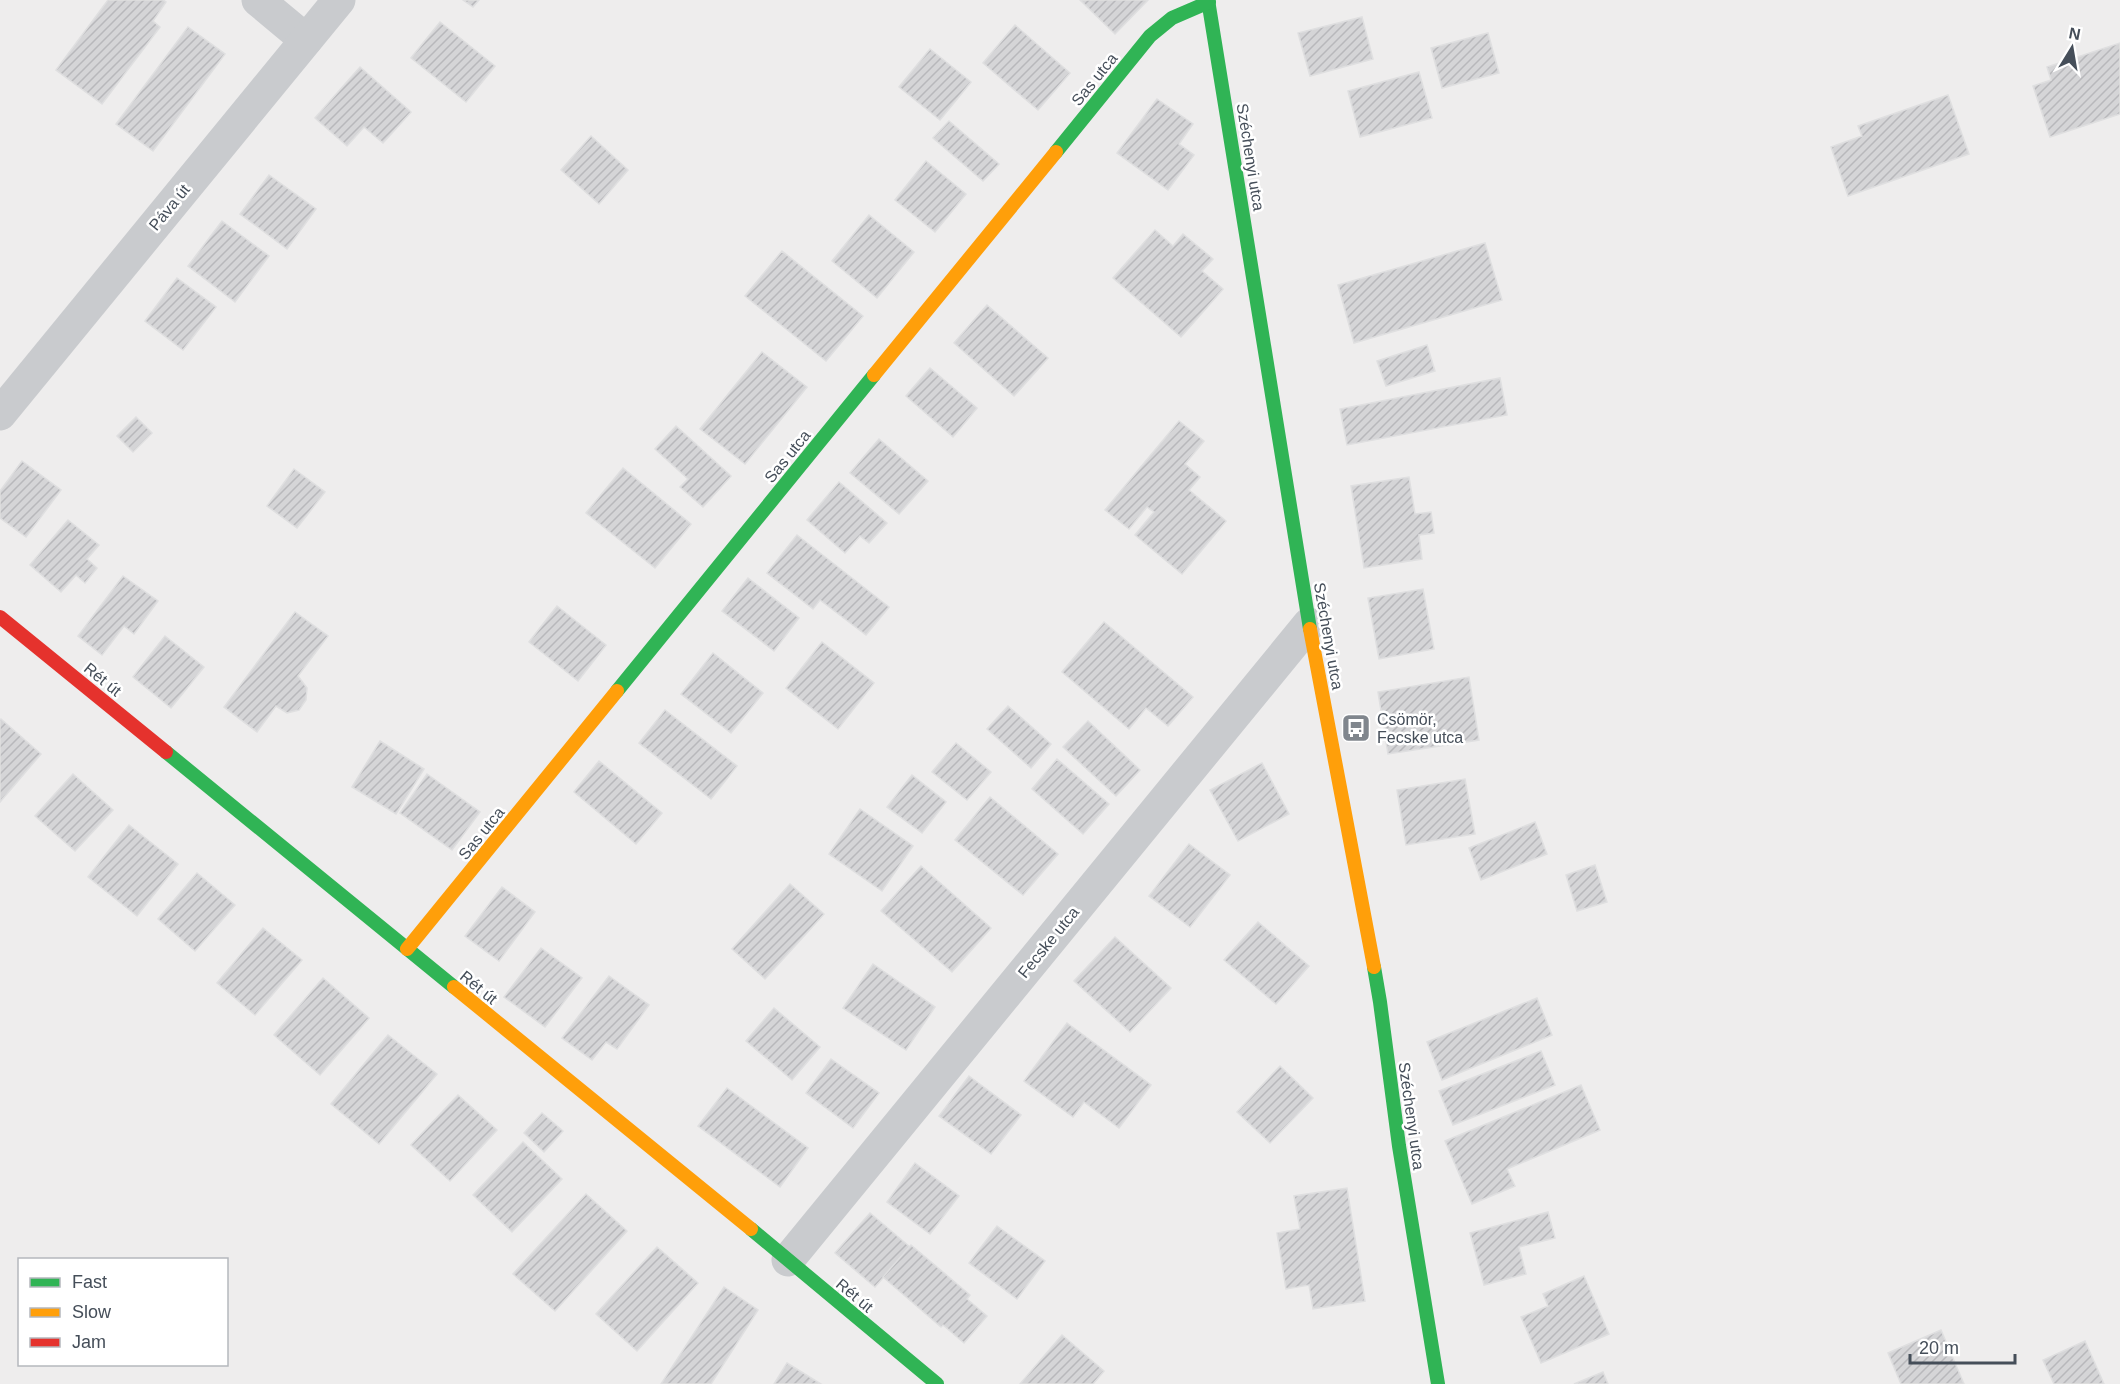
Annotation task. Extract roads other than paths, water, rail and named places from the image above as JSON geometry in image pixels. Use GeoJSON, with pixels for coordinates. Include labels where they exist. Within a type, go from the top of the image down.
{"type":"FeatureCollection","features":[{"type":"Feature","properties":{"kind":"street"},"geometry":{"type":"LineString","coordinates":[[258,0],[306,40]]}},
{"type":"Feature","properties":{"kind":"street","name":"Páva út"},"geometry":{"type":"LineString","coordinates":[[0,414],[339,0]]}},
{"type":"Feature","properties":{"kind":"street","name":"Széchenyi utca"},"geometry":{"type":"LineString","coordinates":[[1209,1],[1309,624],[1380,1002],[1398,1146],[1438,1384]]}},
{"type":"Feature","properties":{"kind":"street","name":"Sas utca"},"geometry":{"type":"LineString","coordinates":[[407,950],[1150,36],[1172,18],[1209,1]]}},
{"type":"Feature","properties":{"kind":"street","name":"Rét út"},"geometry":{"type":"LineString","coordinates":[[0,617],[937,1384]]}},
{"type":"Feature","properties":{"kind":"street","name":"Fecske utca"},"geometry":{"type":"LineString","coordinates":[[788,1260],[1309,624]]}},
{"type":"Feature","properties":{"kind":"place","name":"Csömör, Fecske utca"},"geometry":{"type":"Point","coordinates":[1356,728]}}]}
